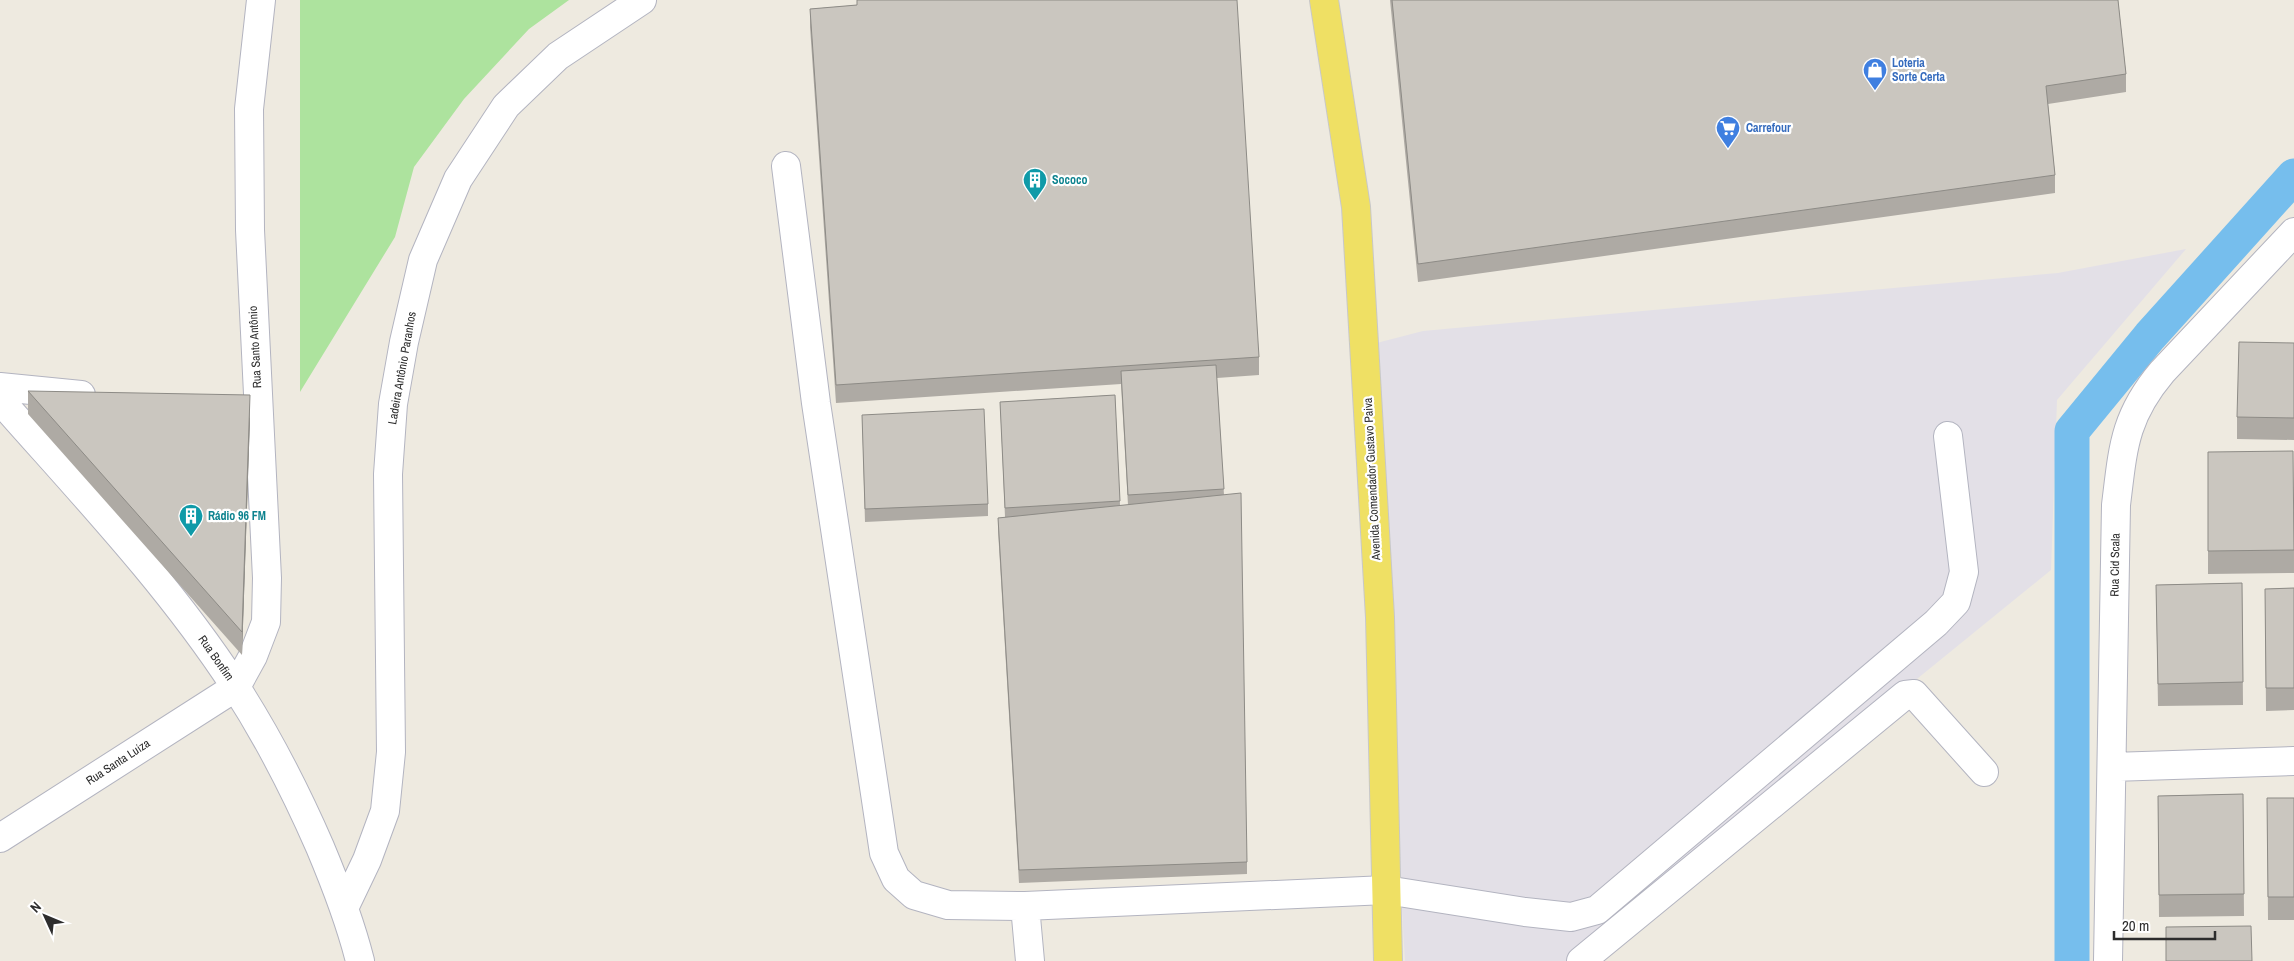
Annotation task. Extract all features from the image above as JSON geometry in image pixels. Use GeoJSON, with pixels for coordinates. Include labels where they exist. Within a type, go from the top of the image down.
{"type":"FeatureCollection","features":[{"type":"Feature","properties":{"kind":"main road","name":"Avenida Comendador Gustavo Paiva"},"geometry":{"type":"LineString","coordinates":[[1324,0],[1356,207],[1380,617],[1388,961]]}},
{"type":"Feature","properties":{"kind":"street","name":"Rua Santo Antônio"},"geometry":{"type":"LineString","coordinates":[[236,686],[253,656],[266,622],[267,578],[248,410],[250,109],[261,0]]}},
{"type":"Feature","properties":{"kind":"street","name":"Ladeira Antônio Paranhos"},"geometry":{"type":"LineString","coordinates":[[345,906],[367,860],[385,811],[391,752],[388,474],[393,404],[404,342],[423,260],[458,179],[506,106],[558,56],[642,0]]}},
{"type":"Feature","properties":{"kind":"street"},"geometry":{"type":"LineString","coordinates":[[786,166],[816,403],[884,853],[896,879],[914,895],[948,905],[1025,906],[1386,890],[1525,912],[1571,917],[1597,910],[1936,623],[1956,602],[1964,572],[1948,436]]}},
{"type":"Feature","properties":{"kind":"street","name":"Rua Cid Scala"},"geometry":{"type":"LineString","coordinates":[[2108,961],[2116,505],[2122,454],[2132,415],[2144,392],[2294,232]]}},
{"type":"Feature","properties":{"kind":"street"},"geometry":{"type":"LineString","coordinates":[[0,387],[109,397]]}},
{"type":"Feature","properties":{"kind":"street","name":"Rua Bonfim"},"geometry":{"type":"LineString","coordinates":[[0,400],[150,571],[236,686],[278,759],[309,822],[345,906],[360,961]]}},
{"type":"Feature","properties":{"kind":"street","name":"Rua Santa Luiza"},"geometry":{"type":"LineString","coordinates":[[0,838],[236,686]]}},
{"type":"Feature","properties":{"kind":"street"},"geometry":{"type":"LineString","coordinates":[[1581,961],[1905,695],[1914,694],[1984,772]]}},
{"type":"Feature","properties":{"kind":"street"},"geometry":{"type":"LineString","coordinates":[[2112,767],[2294,761]]}},
{"type":"Feature","properties":{"kind":"street"},"geometry":{"type":"LineString","coordinates":[[1025,906],[1030,961]]}},
{"type":"Feature","properties":{"kind":"shaded area"},"geometry":{"type":"Polygon","coordinates":[[[2186,249],[2057,400],[2051,570],[1570,961],[1405,961],[1369,345],[1423,331],[2058,273],[2186,249]]]}},
{"type":"Feature","properties":{"kind":"green space"},"geometry":{"type":"Polygon","coordinates":[[[300,0],[569,0],[529,29],[464,99],[414,167],[395,237],[300,392],[300,0]]]}},
{"type":"Feature","properties":{"kind":"building","name":"Sococo"},"geometry":{"type":"Polygon","coordinates":[[[857,0],[1237,0],[1259,357],[836,385],[810,9],[857,5],[857,0]]]}},
{"type":"Feature","properties":{"kind":"building","name":"Carrefour"},"geometry":{"type":"Polygon","coordinates":[[[1392,0],[2118,0],[2126,74],[2046,86],[2055,175],[1418,264],[1392,0]]]}},
{"type":"Feature","properties":{"kind":"building"},"geometry":{"type":"Polygon","coordinates":[[[2239,342],[2294,343],[2294,418],[2237,417],[2239,342]]]}},
{"type":"Feature","properties":{"kind":"building"},"geometry":{"type":"Polygon","coordinates":[[[1216,365],[1224,489],[1128,495],[1121,371],[1216,365]]]}},
{"type":"Feature","properties":{"kind":"building","name":"Rádio 96 FM"},"geometry":{"type":"Polygon","coordinates":[[[28,391],[250,395],[242,632],[28,391]]]}},
{"type":"Feature","properties":{"kind":"building"},"geometry":{"type":"Polygon","coordinates":[[[1115,395],[1120,501],[1005,508],[1000,402],[1115,395]]]}},
{"type":"Feature","properties":{"kind":"building"},"geometry":{"type":"Polygon","coordinates":[[[984,409],[988,504],[865,509],[862,415],[984,409]]]}},
{"type":"Feature","properties":{"kind":"building"},"geometry":{"type":"Polygon","coordinates":[[[2293,451],[2294,550],[2208,551],[2208,452],[2293,451]]]}},
{"type":"Feature","properties":{"kind":"building"},"geometry":{"type":"Polygon","coordinates":[[[1241,493],[1247,862],[1019,870],[998,518],[1241,493]]]}},
{"type":"Feature","properties":{"kind":"building"},"geometry":{"type":"Polygon","coordinates":[[[2242,583],[2243,682],[2158,684],[2156,585],[2242,583]]]}},
{"type":"Feature","properties":{"kind":"building"},"geometry":{"type":"Polygon","coordinates":[[[2294,588],[2294,688],[2266,688],[2265,589],[2294,588]]]}},
{"type":"Feature","properties":{"kind":"building"},"geometry":{"type":"Polygon","coordinates":[[[2243,794],[2244,894],[2159,895],[2158,796],[2243,794]]]}},
{"type":"Feature","properties":{"kind":"building"},"geometry":{"type":"Polygon","coordinates":[[[2267,798],[2294,798],[2294,897],[2268,897],[2267,798]]]}},
{"type":"Feature","properties":{"kind":"building"},"geometry":{"type":"Polygon","coordinates":[[[2251,926],[2252,961],[2166,961],[2166,927],[2251,926]]]}},
{"type":"Feature","properties":{"kind":"waterway"},"geometry":{"type":"LineString","coordinates":[[2072,961],[2072,431],[2150,336],[2294,176]]}},
{"type":"Feature","properties":{"kind":"place","name":"Loteria Sorte Certa"},"geometry":{"type":"Point","coordinates":[1875,91]}},
{"type":"Feature","properties":{"kind":"place","name":"Carrefour"},"geometry":{"type":"Point","coordinates":[1728,149]}},
{"type":"Feature","properties":{"kind":"place","name":"Sococo"},"geometry":{"type":"Point","coordinates":[1035,201]}},
{"type":"Feature","properties":{"kind":"place","name":"Rádio 96 FM"},"geometry":{"type":"Point","coordinates":[191,537]}}]}
